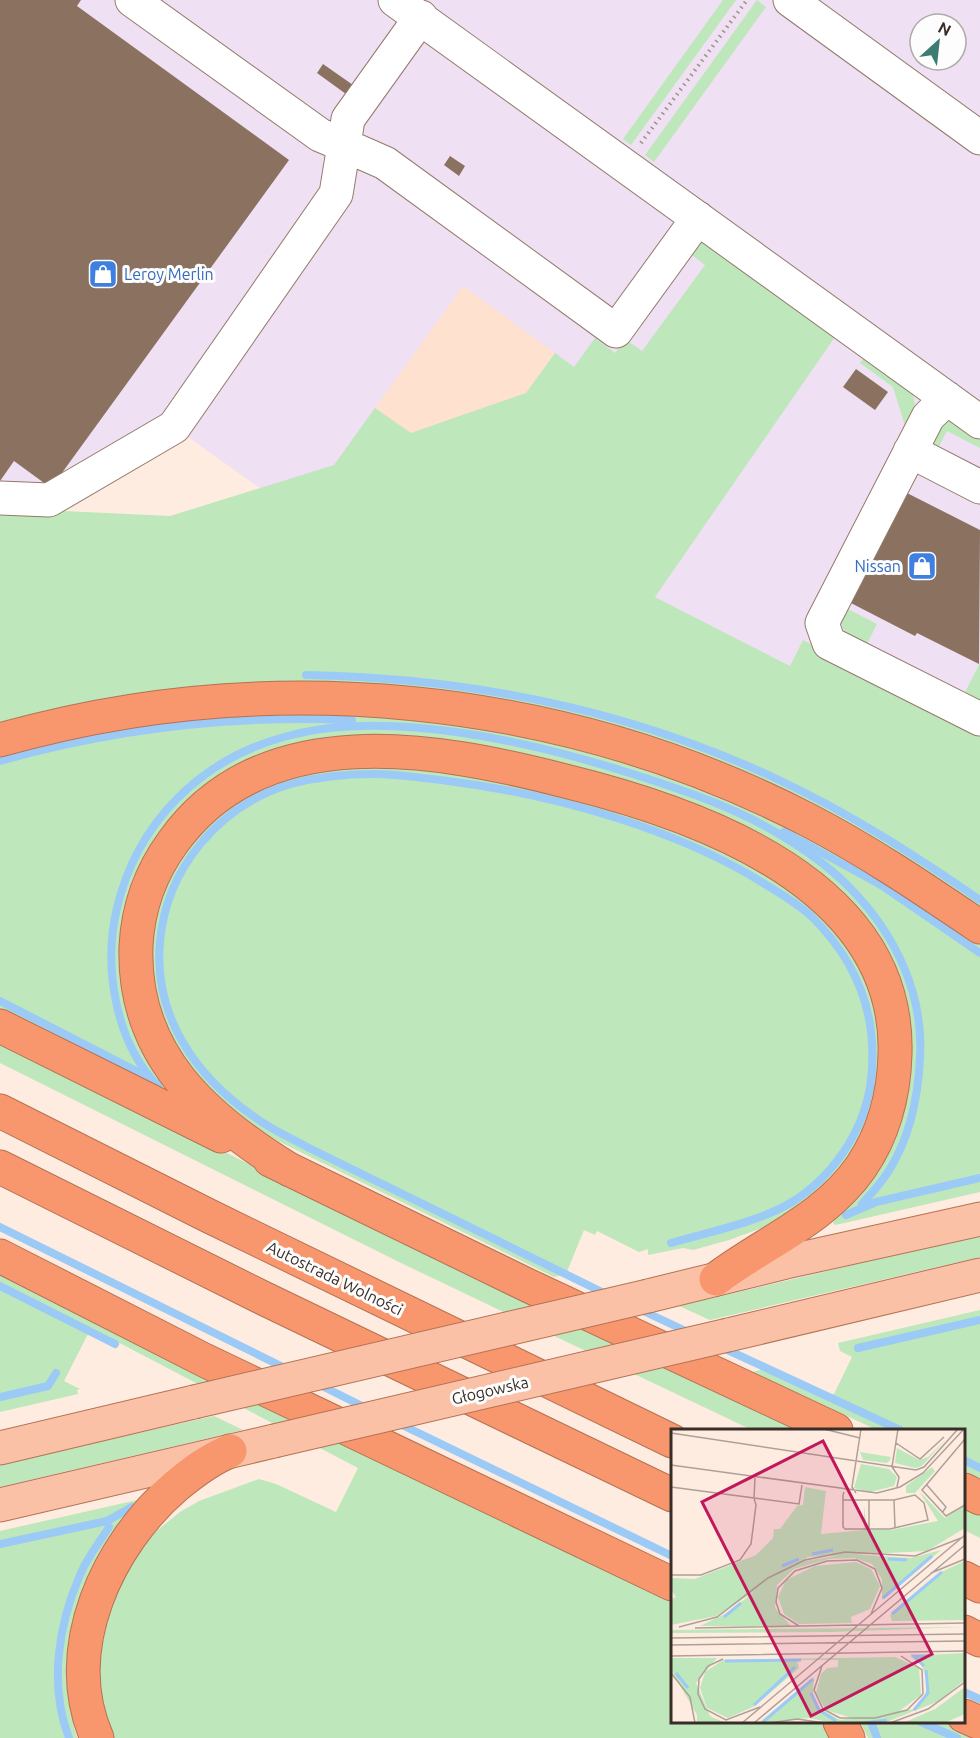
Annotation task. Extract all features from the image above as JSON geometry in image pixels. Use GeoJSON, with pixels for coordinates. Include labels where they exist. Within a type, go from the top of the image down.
{"type":"FeatureCollection","features":[{"type":"Feature","properties":{"kind":"highway"},"geometry":{"type":"LineString","coordinates":[[0,740],[56,725],[145,708],[256,698],[366,699],[501,715],[614,742],[755,795],[814,823],[873,856],[980,927]]}},
{"type":"Feature","properties":{"kind":"highway"},"geometry":{"type":"LineString","coordinates":[[290,1170],[244,1141],[203,1104],[173,1071],[150,1030],[136,977],[136,943],[141,908],[163,855],[184,827],[217,795],[250,776],[281,764],[339,753],[373,751],[459,758],[523,770],[608,791],[732,838],[772,860],[806,883],[854,929],[876,965],[890,1001],[896,1036],[895,1072],[889,1108],[875,1145],[852,1178],[818,1213],[738,1262],[716,1279]]}},
{"type":"Feature","properties":{"kind":"highway"},"geometry":{"type":"LineString","coordinates":[[0,1026],[527,1286],[832,1429]]}},
{"type":"Feature","properties":{"kind":"highway","name":"Autostrada Wolności"},"geometry":{"type":"LineString","coordinates":[[0,1111],[209,1216],[671,1441]]}},
{"type":"Feature","properties":{"kind":"highway"},"geometry":{"type":"LineString","coordinates":[[0,1167],[263,1298],[671,1495]]}},
{"type":"Feature","properties":{"kind":"highway"},"geometry":{"type":"LineString","coordinates":[[0,1256],[237,1375],[671,1584]]}},
{"type":"Feature","properties":{"kind":"highway"},"geometry":{"type":"LineString","coordinates":[[97,1738],[87,1703],[84,1672],[88,1631],[104,1581],[128,1540],[157,1504],[201,1466],[230,1451]]}},
{"type":"Feature","properties":{"kind":"highway"},"geometry":{"type":"LineString","coordinates":[[965,1491],[980,1498]]}},
{"type":"Feature","properties":{"kind":"highway"},"geometry":{"type":"LineString","coordinates":[[965,1579],[980,1586]]}},
{"type":"Feature","properties":{"kind":"highway"},"geometry":{"type":"LineString","coordinates":[[965,1633],[980,1640]]}},
{"type":"Feature","properties":{"kind":"highway"},"geometry":{"type":"LineString","coordinates":[[965,1717],[980,1723]]}},
{"type":"Feature","properties":{"kind":"highway"},"geometry":{"type":"LineString","coordinates":[[840,1723],[848,1738]]}},
{"type":"Feature","properties":{"kind":"main road"},"geometry":{"type":"LineString","coordinates":[[0,1448],[980,1219]]}},
{"type":"Feature","properties":{"kind":"main road","name":"Głogowska"},"geometry":{"type":"LineString","coordinates":[[0,1505],[980,1275]]}},
{"type":"Feature","properties":{"kind":"lane"},"geometry":{"type":"LineString","coordinates":[[132,0],[320,135],[385,163],[616,331],[698,218]]}},
{"type":"Feature","properties":{"kind":"lane"},"geometry":{"type":"LineString","coordinates":[[790,0],[980,138]]}},
{"type":"Feature","properties":{"kind":"lane"},"geometry":{"type":"LineString","coordinates":[[0,498],[49,500],[174,427],[336,194],[348,119],[408,9],[980,422]]}},
{"type":"Feature","properties":{"kind":"lane"},"geometry":{"type":"LineString","coordinates":[[947,398],[928,417],[822,623],[829,643],[980,719]]}},
{"type":"Feature","properties":{"kind":"lane"},"geometry":{"type":"LineString","coordinates":[[910,451],[980,487]]}},
{"type":"Feature","properties":{"kind":"path"},"geometry":{"type":"LineString","coordinates":[[625,165],[747,0]]}},
{"type":"Feature","properties":{"kind":"shaded area"},"geometry":{"type":"Polygon","coordinates":[[[0,0],[980,0],[980,764],[655,597],[260,488],[174,427],[49,500],[0,498],[0,0]]]}},
{"type":"Feature","properties":{"kind":"shaded area"},"geometry":{"type":"Polygon","coordinates":[[[463,286],[555,353],[526,393],[411,433],[375,408],[463,286]]]}},
{"type":"Feature","properties":{"kind":"green space"},"geometry":{"type":"Polygon","coordinates":[[[723,0],[736,0],[631,145],[623,139],[723,0]]]}},
{"type":"Feature","properties":{"kind":"green space"},"geometry":{"type":"Polygon","coordinates":[[[757,0],[766,7],[654,162],[645,155],[757,0]]]}},
{"type":"Feature","properties":{"kind":"green space"},"geometry":{"type":"Polygon","coordinates":[[[706,242],[837,334],[655,597],[790,666],[803,640],[953,716],[980,663],[980,910],[812,806],[329,683],[256,684],[168,691],[0,725],[0,508],[170,516],[334,465],[375,408],[411,433],[526,393],[555,353],[574,367],[595,338],[615,353],[625,339],[642,351],[705,265],[688,252],[699,243],[706,242]]]}},
{"type":"Feature","properties":{"kind":"green space"},"geometry":{"type":"Polygon","coordinates":[[[866,355],[912,389],[916,412],[907,432],[893,387],[860,363],[866,355]]]}},
{"type":"Feature","properties":{"kind":"green space"},"geometry":{"type":"Polygon","coordinates":[[[950,420],[980,438],[980,448],[947,431],[937,450],[932,445],[942,423],[950,420]]]}},
{"type":"Feature","properties":{"kind":"green space"},"geometry":{"type":"Polygon","coordinates":[[[844,607],[877,624],[866,646],[845,631],[842,622],[844,607]]]}},
{"type":"Feature","properties":{"kind":"green space"},"geometry":{"type":"Polygon","coordinates":[[[329,708],[571,741],[772,814],[980,941],[980,1192],[840,1224],[833,1223],[911,1053],[911,1035],[904,997],[833,886],[798,859],[691,805],[290,746],[244,763],[208,783],[172,817],[141,866],[167,1093],[0,1013],[0,751],[118,724],[329,708]]]}},
{"type":"Feature","properties":{"kind":"green space"},"geometry":{"type":"Polygon","coordinates":[[[413,767],[520,784],[657,824],[726,852],[797,894],[842,938],[870,988],[881,1037],[874,1105],[854,1151],[819,1192],[770,1225],[693,1250],[683,1248],[648,1255],[648,1249],[639,1252],[597,1231],[595,1235],[584,1230],[566,1274],[554,1277],[278,1141],[241,1118],[193,1074],[164,1025],[151,976],[153,927],[167,879],[204,826],[256,789],[327,769],[413,767]]]}},
{"type":"Feature","properties":{"kind":"green space"},"geometry":{"type":"Polygon","coordinates":[[[0,1040],[434,1256],[797,1429],[750,1429],[403,1264],[0,1063],[0,1040]]]}},
{"type":"Feature","properties":{"kind":"green space"},"geometry":{"type":"Polygon","coordinates":[[[980,1235],[980,1257],[710,1320],[679,1306],[980,1235]]]}},
{"type":"Feature","properties":{"kind":"green space"},"geometry":{"type":"Polygon","coordinates":[[[0,1274],[398,1471],[671,1602],[671,1723],[830,1723],[837,1738],[108,1738],[100,1716],[98,1637],[132,1559],[154,1533],[180,1512],[199,1501],[259,1479],[276,1484],[336,1512],[358,1468],[91,1328],[64,1381],[80,1389],[77,1390],[78,1394],[0,1412],[0,1274]]]}},
{"type":"Feature","properties":{"kind":"green space"},"geometry":{"type":"Polygon","coordinates":[[[980,1310],[980,1479],[965,1472],[965,1429],[875,1429],[752,1372],[772,1367],[831,1395],[834,1394],[852,1357],[840,1351],[838,1343],[980,1310]]]}},
{"type":"Feature","properties":{"kind":"green space"},"geometry":{"type":"Polygon","coordinates":[[[214,1416],[243,1430],[0,1487],[0,1464],[214,1416]]]}},
{"type":"Feature","properties":{"kind":"green space"},"geometry":{"type":"Polygon","coordinates":[[[146,1498],[93,1568],[78,1605],[67,1659],[68,1690],[77,1738],[0,1738],[0,1531],[146,1498]]]}},
{"type":"Feature","properties":{"kind":"green space"},"geometry":{"type":"Polygon","coordinates":[[[965,1508],[980,1515],[980,1538],[965,1530],[965,1508]]]}},
{"type":"Feature","properties":{"kind":"green space"},"geometry":{"type":"Polygon","coordinates":[[[860,1723],[948,1723],[980,1738],[868,1738],[860,1723]]]}},
{"type":"Feature","properties":{"kind":"building","name":"Leroy Merlin"},"geometry":{"type":"Polygon","coordinates":[[[0,0],[81,0],[77,6],[289,160],[51,488],[14,461],[0,481],[0,0]]]}},
{"type":"Feature","properties":{"kind":"building"},"geometry":{"type":"Polygon","coordinates":[[[323,64],[353,85],[346,94],[317,73],[323,64]]]}},
{"type":"Feature","properties":{"kind":"building"},"geometry":{"type":"Polygon","coordinates":[[[450,156],[465,166],[459,176],[444,165],[450,156]]]}},
{"type":"Feature","properties":{"kind":"building"},"geometry":{"type":"Polygon","coordinates":[[[856,369],[888,392],[875,410],[843,387],[856,369]]]}},
{"type":"Feature","properties":{"kind":"building","name":"Nissan"},"geometry":{"type":"Polygon","coordinates":[[[903,491],[980,530],[979,664],[917,633],[915,636],[847,601],[903,491]]]}},
{"type":"Feature","properties":{"kind":"waterway"},"geometry":{"type":"LineString","coordinates":[[306,675],[368,677],[489,691],[549,702],[666,734],[724,756],[833,807],[883,836],[980,900]]}},
{"type":"Feature","properties":{"kind":"waterway"},"geometry":{"type":"LineString","coordinates":[[0,761],[87,740],[174,726],[262,720],[352,720]]}},
{"type":"Feature","properties":{"kind":"waterway"},"geometry":{"type":"LineString","coordinates":[[158,1086],[143,1068],[122,1026],[112,978],[111,954],[117,908],[126,877],[156,823],[176,799],[225,761],[254,747],[284,737],[325,729],[368,726],[414,727],[461,733],[508,741],[596,763],[731,809],[767,827],[810,854],[828,867],[867,907],[893,945],[912,988],[920,1034],[920,1058],[915,1103],[902,1145],[885,1176],[862,1204]]}},
{"type":"Feature","properties":{"kind":"waterway"},"geometry":{"type":"LineString","coordinates":[[608,1295],[275,1130],[235,1102],[198,1065],[183,1043],[164,996],[160,969],[160,942],[164,915],[173,889],[185,865],[219,824],[241,807],[265,794],[291,784],[321,778],[373,774],[392,775],[488,787],[571,805],[655,831],[733,866],[785,896],[811,916],[842,953],[862,994],[868,1016],[872,1039],[872,1062],[870,1087],[860,1121],[843,1153],[832,1167],[807,1192],[792,1202],[749,1221],[671,1243]]}},
{"type":"Feature","properties":{"kind":"waterway"},"geometry":{"type":"LineString","coordinates":[[784,832],[881,885],[980,953]]}},
{"type":"Feature","properties":{"kind":"waterway"},"geometry":{"type":"LineString","coordinates":[[0,1001],[146,1076]]}},
{"type":"Feature","properties":{"kind":"waterway"},"geometry":{"type":"LineString","coordinates":[[846,1215],[876,1202],[980,1178]]}},
{"type":"Feature","properties":{"kind":"waterway"},"geometry":{"type":"LineString","coordinates":[[0,1227],[287,1369]]}},
{"type":"Feature","properties":{"kind":"waterway"},"geometry":{"type":"LineString","coordinates":[[0,1286],[115,1344]]}},
{"type":"Feature","properties":{"kind":"waterway"},"geometry":{"type":"LineString","coordinates":[[639,1309],[690,1333]]}},
{"type":"Feature","properties":{"kind":"waterway"},"geometry":{"type":"LineString","coordinates":[[858,1348],[980,1320]]}},
{"type":"Feature","properties":{"kind":"waterway"},"geometry":{"type":"LineString","coordinates":[[721,1347],[898,1429]]}},
{"type":"Feature","properties":{"kind":"waterway"},"geometry":{"type":"LineString","coordinates":[[0,1397],[48,1386],[56,1373]]}},
{"type":"Feature","properties":{"kind":"waterway"},"geometry":{"type":"LineString","coordinates":[[318,1384],[368,1409]]}},
{"type":"Feature","properties":{"kind":"waterway"},"geometry":{"type":"LineString","coordinates":[[396,1422],[671,1556]]}},
{"type":"Feature","properties":{"kind":"waterway"},"geometry":{"type":"LineString","coordinates":[[965,1460],[980,1468]]}},
{"type":"Feature","properties":{"kind":"waterway"},"geometry":{"type":"LineString","coordinates":[[0,1544],[107,1521],[132,1507]]}},
{"type":"Feature","properties":{"kind":"waterway"},"geometry":{"type":"LineString","coordinates":[[69,1738],[59,1698],[58,1677],[62,1635],[66,1614],[80,1575],[109,1527]]}},
{"type":"Feature","properties":{"kind":"waterway"},"geometry":{"type":"LineString","coordinates":[[965,1692],[980,1699]]}},
{"type":"Feature","properties":{"kind":"waterway"},"geometry":{"type":"LineString","coordinates":[[871,1723],[877,1738]]}},
{"type":"Feature","properties":{"kind":"waterway"},"geometry":{"type":"LineString","coordinates":[[923,1723],[957,1738]]}},
{"type":"Feature","properties":{"kind":"place","name":"Leroy Merlin"},"geometry":{"type":"Point","coordinates":[103,274]}},
{"type":"Feature","properties":{"kind":"place","name":"Nissan"},"geometry":{"type":"Point","coordinates":[922,566]}}]}
